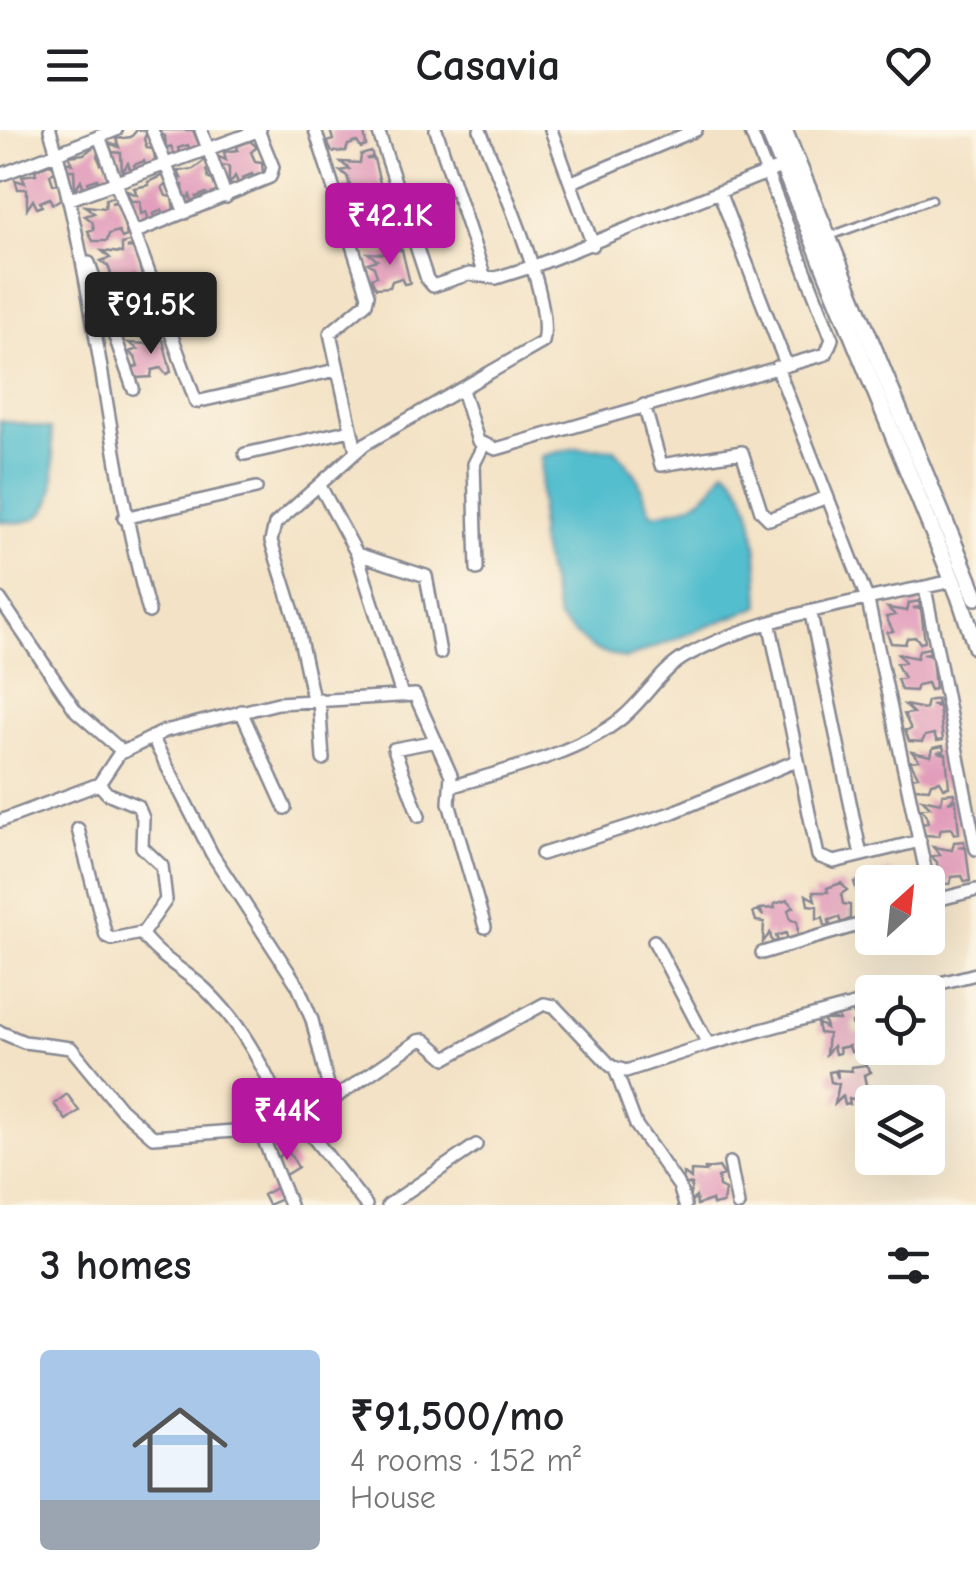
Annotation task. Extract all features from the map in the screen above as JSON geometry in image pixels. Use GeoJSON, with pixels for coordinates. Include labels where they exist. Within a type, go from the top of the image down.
{"type":"FeatureCollection","features":[{"type":"Feature","properties":{"kind":"street"},"geometry":{"type":"LineString","coordinates":[[50,130],[83,250],[124,518],[149,612]]}},
{"type":"Feature","properties":{"kind":"street"},"geometry":{"type":"LineString","coordinates":[[0,175],[116,130]]}},
{"type":"Feature","properties":{"kind":"street"},"geometry":{"type":"LineString","coordinates":[[152,130],[186,213]]}},
{"type":"Feature","properties":{"kind":"street"},"geometry":{"type":"LineString","coordinates":[[201,130],[226,197]]}},
{"type":"Feature","properties":{"kind":"street"},"geometry":{"type":"LineString","coordinates":[[70,199],[259,130],[273,172],[226,197],[136,232]]}},
{"type":"Feature","properties":{"kind":"street"},"geometry":{"type":"LineString","coordinates":[[315,130],[368,295],[360,308],[332,329],[336,370],[356,451]]}},
{"type":"Feature","properties":{"kind":"street"},"geometry":{"type":"LineString","coordinates":[[378,130],[429,284],[436,286],[468,274],[496,278],[593,245],[790,164]]}},
{"type":"Feature","properties":{"kind":"street"},"geometry":{"type":"LineString","coordinates":[[436,130],[484,275]]}},
{"type":"Feature","properties":{"kind":"street"},"geometry":{"type":"LineString","coordinates":[[323,759],[316,699],[270,535],[281,518],[356,451],[544,342],[546,330],[531,266],[480,130]]}},
{"type":"Feature","properties":{"kind":"street"},"geometry":{"type":"LineString","coordinates":[[551,130],[593,245]]}},
{"type":"Feature","properties":{"kind":"street"},"geometry":{"type":"LineString","coordinates":[[572,182],[696,130]]}},
{"type":"Feature","properties":{"kind":"street"},"geometry":{"type":"LineString","coordinates":[[483,446],[496,450],[826,354],[832,343],[750,130]]}},
{"type":"Feature","properties":{"kind":"street"},"geometry":{"type":"LineString","coordinates":[[768,130],[790,164],[826,237],[967,592],[976,648]]}},
{"type":"Feature","properties":{"kind":"street"},"geometry":{"type":"LineString","coordinates":[[784,130],[790,164],[967,592]]}},
{"type":"Feature","properties":{"kind":"street"},"geometry":{"type":"LineString","coordinates":[[99,136],[196,402],[336,370]]}},
{"type":"Feature","properties":{"kind":"street"},"geometry":{"type":"LineString","coordinates":[[719,192],[868,601],[924,865]]}},
{"type":"Feature","properties":{"kind":"street"},"geometry":{"type":"LineString","coordinates":[[83,250],[102,292],[133,388]]}},
{"type":"Feature","properties":{"kind":"street"},"geometry":{"type":"LineString","coordinates":[[462,390],[483,446],[474,464],[477,569]]}},
{"type":"Feature","properties":{"kind":"street"},"geometry":{"type":"LineString","coordinates":[[644,405],[661,466],[742,452],[761,510],[769,519],[827,497]]}},
{"type":"Feature","properties":{"kind":"street"},"geometry":{"type":"LineString","coordinates":[[245,454],[350,430]]}},
{"type":"Feature","properties":{"kind":"street"},"geometry":{"type":"LineString","coordinates":[[320,486],[357,554],[401,692]]}},
{"type":"Feature","properties":{"kind":"street"},"geometry":{"type":"LineString","coordinates":[[124,518],[256,488]]}},
{"type":"Feature","properties":{"kind":"street"},"geometry":{"type":"LineString","coordinates":[[357,554],[426,576],[440,654]]}},
{"type":"Feature","properties":{"kind":"street"},"geometry":{"type":"LineString","coordinates":[[453,786],[515,768],[607,728],[682,658],[811,614],[925,588],[967,592]]}},
{"type":"Feature","properties":{"kind":"street"},"geometry":{"type":"LineString","coordinates":[[925,588],[976,849]]}},
{"type":"Feature","properties":{"kind":"street"},"geometry":{"type":"LineString","coordinates":[[0,598],[76,711],[122,751],[128,752],[152,737],[241,710],[316,699],[401,692],[415,695],[453,786],[448,803],[484,926]]}},
{"type":"Feature","properties":{"kind":"street"},"geometry":{"type":"LineString","coordinates":[[811,614],[861,855]]}},
{"type":"Feature","properties":{"kind":"street"},"geometry":{"type":"LineString","coordinates":[[770,626],[818,856],[834,862],[920,841]]}},
{"type":"Feature","properties":{"kind":"street"},"geometry":{"type":"LineString","coordinates":[[241,710],[285,808]]}},
{"type":"Feature","properties":{"kind":"street"},"geometry":{"type":"LineString","coordinates":[[152,737],[212,854],[298,986],[312,1020],[332,1101]]}},
{"type":"Feature","properties":{"kind":"street"},"geometry":{"type":"LineString","coordinates":[[419,816],[394,749],[436,740]]}},
{"type":"Feature","properties":{"kind":"street"},"geometry":{"type":"LineString","coordinates":[[0,822],[99,784],[122,751]]}},
{"type":"Feature","properties":{"kind":"street"},"geometry":{"type":"LineString","coordinates":[[542,854],[671,813],[796,761]]}},
{"type":"Feature","properties":{"kind":"street"},"geometry":{"type":"LineString","coordinates":[[99,784],[108,793],[138,806],[143,818],[142,847],[162,866],[166,900],[142,934]]}},
{"type":"Feature","properties":{"kind":"street"},"geometry":{"type":"LineString","coordinates":[[78,828],[106,936],[112,939],[135,932],[142,934],[157,953],[206,990],[243,1030],[284,1112]]}},
{"type":"Feature","properties":{"kind":"street"},"geometry":{"type":"LineString","coordinates":[[945,898],[976,890]]}},
{"type":"Feature","properties":{"kind":"street"},"geometry":{"type":"LineString","coordinates":[[762,954],[855,926]]}},
{"type":"Feature","properties":{"kind":"street"},"geometry":{"type":"LineString","coordinates":[[654,941],[708,1044]]}},
{"type":"Feature","properties":{"kind":"street"},"geometry":{"type":"LineString","coordinates":[[945,982],[976,974]]}},
{"type":"Feature","properties":{"kind":"street"},"geometry":{"type":"LineString","coordinates":[[307,1125],[332,1101],[418,1042],[425,1040],[446,1058],[544,1004],[554,1006],[615,1069],[636,1124],[679,1186],[685,1205]]}},
{"type":"Feature","properties":{"kind":"street"},"geometry":{"type":"LineString","coordinates":[[615,1069],[636,1069],[708,1044],[855,1005]]}},
{"type":"Feature","properties":{"kind":"street"},"geometry":{"type":"LineString","coordinates":[[0,1032],[24,1042],[71,1048],[121,1109],[150,1136],[220,1133],[284,1112],[294,1113],[366,1205]]}},
{"type":"Feature","properties":{"kind":"street"},"geometry":{"type":"LineString","coordinates":[[257,1124],[290,1205]]}},
{"type":"Feature","properties":{"kind":"street"},"geometry":{"type":"LineString","coordinates":[[388,1205],[476,1145]]}},
{"type":"Feature","properties":{"kind":"street"},"geometry":{"type":"LineString","coordinates":[[730,1163],[738,1205]]}},
{"type":"Feature","properties":{"kind":"lane"},"geometry":{"type":"LineString","coordinates":[[826,237],[932,199]]}},
{"type":"Feature","properties":{"kind":"water"},"geometry":{"type":"Polygon","coordinates":[[[0,420],[51,429],[52,496],[37,517],[22,522],[0,521],[0,420]]]}},
{"type":"Feature","properties":{"kind":"water"},"geometry":{"type":"Polygon","coordinates":[[[575,448],[615,449],[636,475],[652,514],[695,502],[711,489],[725,469],[745,496],[751,513],[760,606],[625,659],[593,649],[559,620],[539,538],[542,456],[575,448]]]}},
{"type":"Feature","properties":{"kind":"building"},"geometry":{"type":"Polygon","coordinates":[[[137,130],[148,130],[144,139],[147,148],[154,149],[155,162],[146,168],[144,161],[134,165],[136,170],[131,172],[128,163],[122,172],[121,153],[112,152],[109,143],[119,147],[116,139],[131,137],[137,130]]]}},
{"type":"Feature","properties":{"kind":"building"},"geometry":{"type":"Polygon","coordinates":[[[154,130],[193,130],[199,145],[190,151],[188,145],[178,148],[180,153],[175,155],[171,146],[166,148],[165,136],[154,130]]]}},
{"type":"Feature","properties":{"kind":"building"},"geometry":{"type":"Polygon","coordinates":[[[330,130],[364,130],[366,146],[361,148],[357,142],[348,145],[346,151],[332,152],[327,142],[333,140],[330,130]]]}},
{"type":"Feature","properties":{"kind":"building"},"geometry":{"type":"Polygon","coordinates":[[[250,141],[257,147],[251,152],[255,161],[262,162],[263,175],[254,181],[252,174],[242,178],[244,183],[239,185],[235,176],[229,185],[229,166],[220,165],[217,156],[226,160],[224,152],[238,150],[237,146],[250,141]]]}},
{"type":"Feature","properties":{"kind":"building"},"geometry":{"type":"Polygon","coordinates":[[[96,145],[101,146],[97,156],[101,165],[107,166],[109,179],[100,185],[97,179],[88,182],[89,187],[84,189],[81,180],[75,189],[74,170],[66,170],[62,160],[72,164],[69,156],[84,154],[96,145]]]}},
{"type":"Feature","properties":{"kind":"building"},"geometry":{"type":"Polygon","coordinates":[[[371,152],[373,157],[366,159],[374,159],[382,191],[377,193],[373,187],[364,190],[363,196],[349,197],[343,187],[350,185],[347,176],[340,171],[349,169],[341,162],[360,163],[361,155],[371,152]]]}},
{"type":"Feature","properties":{"kind":"building"},"geometry":{"type":"Polygon","coordinates":[[[205,160],[212,166],[206,170],[209,179],[216,181],[218,194],[209,199],[206,193],[196,197],[198,202],[193,204],[190,195],[184,204],[183,185],[179,186],[171,175],[181,178],[178,171],[193,169],[205,160]]]}},
{"type":"Feature","properties":{"kind":"building"},"geometry":{"type":"Polygon","coordinates":[[[54,166],[50,175],[53,184],[60,185],[61,199],[52,204],[50,198],[37,208],[33,200],[27,209],[27,189],[18,189],[15,180],[25,183],[22,176],[36,174],[35,170],[54,166]]]}},
{"type":"Feature","properties":{"kind":"building"},"geometry":{"type":"Polygon","coordinates":[[[161,176],[168,183],[162,187],[166,196],[172,197],[174,211],[165,216],[162,210],[149,220],[146,212],[141,214],[140,201],[131,201],[127,191],[137,195],[134,188],[149,185],[161,176]]]}},
{"type":"Feature","properties":{"kind":"building"},"geometry":{"type":"Polygon","coordinates":[[[116,196],[117,201],[111,203],[119,204],[127,236],[122,238],[118,231],[109,234],[107,241],[93,241],[88,231],[94,229],[92,221],[85,216],[94,213],[85,206],[105,208],[106,199],[116,196]]]}},
{"type":"Feature","properties":{"kind":"building"},"geometry":{"type":"Polygon","coordinates":[[[385,198],[387,203],[380,205],[389,205],[396,237],[391,239],[387,233],[378,235],[377,242],[363,243],[357,233],[364,231],[355,217],[363,214],[355,208],[375,209],[376,200],[385,198]]]}},
{"type":"Feature","properties":{"kind":"building"},"geometry":{"type":"Polygon","coordinates":[[[132,241],[134,246],[127,248],[135,249],[143,281],[138,283],[134,276],[125,279],[124,286],[110,286],[104,276],[111,274],[101,261],[110,258],[102,251],[122,253],[122,244],[132,241]]]}},
{"type":"Feature","properties":{"kind":"building"},"geometry":{"type":"Polygon","coordinates":[[[399,243],[400,248],[394,250],[402,250],[410,283],[404,284],[401,278],[392,281],[390,287],[376,288],[371,278],[377,276],[368,263],[377,260],[368,253],[388,254],[389,246],[399,243]]]}},
{"type":"Feature","properties":{"kind":"building"},"geometry":{"type":"Polygon","coordinates":[[[146,287],[148,292],[142,297],[149,294],[157,327],[152,328],[148,322],[139,325],[138,332],[124,332],[118,322],[125,320],[115,306],[124,304],[116,297],[136,298],[137,290],[146,287]]]}},
{"type":"Feature","properties":{"kind":"building"},"geometry":{"type":"Polygon","coordinates":[[[160,332],[161,338],[155,340],[163,340],[171,372],[166,374],[161,368],[152,370],[151,377],[137,378],[132,368],[138,366],[129,352],[138,349],[129,343],[149,344],[150,335],[160,332]]]}},
{"type":"Feature","properties":{"kind":"building"},"geometry":{"type":"Polygon","coordinates":[[[919,601],[920,607],[913,608],[921,609],[925,642],[920,643],[916,637],[907,638],[905,644],[891,643],[887,632],[893,631],[886,617],[895,615],[888,608],[907,611],[909,603],[919,601]]]}},
{"type":"Feature","properties":{"kind":"building"},"geometry":{"type":"Polygon","coordinates":[[[929,648],[930,653],[923,654],[932,656],[935,689],[930,690],[927,683],[917,685],[915,691],[901,690],[897,679],[904,678],[896,663],[905,662],[898,654],[917,658],[919,650],[929,648]]]}},
{"type":"Feature","properties":{"kind":"building"},"geometry":{"type":"Polygon","coordinates":[[[937,699],[938,705],[931,705],[939,707],[943,740],[937,741],[934,734],[925,736],[922,742],[909,741],[905,730],[911,729],[904,714],[913,713],[905,705],[925,709],[927,701],[937,699]]]}},
{"type":"Feature","properties":{"kind":"building"},"geometry":{"type":"Polygon","coordinates":[[[943,746],[944,751],[937,752],[946,754],[949,787],[944,788],[940,781],[931,783],[929,789],[915,788],[911,777],[918,776],[910,761],[919,760],[912,752],[931,756],[933,748],[943,746]]]}},
{"type":"Feature","properties":{"kind":"building"},"geometry":{"type":"Polygon","coordinates":[[[954,793],[948,802],[956,800],[959,833],[954,834],[951,828],[941,829],[939,836],[925,835],[921,824],[928,823],[920,808],[930,807],[922,799],[941,803],[943,794],[954,793]]]}},
{"type":"Feature","properties":{"kind":"building"},"geometry":{"type":"Polygon","coordinates":[[[964,841],[965,846],[958,847],[966,848],[970,881],[965,882],[962,876],[952,877],[950,884],[945,884],[945,865],[937,865],[931,856],[940,855],[933,847],[952,850],[954,842],[964,841]]]}},
{"type":"Feature","properties":{"kind":"building"},"geometry":{"type":"Polygon","coordinates":[[[841,883],[847,890],[841,894],[843,904],[850,905],[850,919],[841,923],[839,917],[825,926],[823,917],[817,919],[817,906],[808,905],[806,895],[815,900],[813,892],[828,892],[827,888],[841,883]]]}},
{"type":"Feature","properties":{"kind":"building"},"geometry":{"type":"Polygon","coordinates":[[[788,900],[794,907],[788,910],[791,920],[797,921],[798,935],[788,940],[786,933],[772,942],[770,933],[763,942],[764,922],[756,921],[753,912],[758,910],[763,916],[760,909],[775,908],[774,904],[788,900]]]}},
{"type":"Feature","properties":{"kind":"building"},"geometry":{"type":"Polygon","coordinates":[[[852,1012],[855,1016],[855,1050],[851,1052],[849,1046],[839,1048],[840,1053],[835,1054],[833,1046],[826,1054],[828,1034],[819,1033],[817,1023],[826,1028],[824,1020],[839,1020],[838,1016],[852,1012]]]}},
{"type":"Feature","properties":{"kind":"building"},"geometry":{"type":"Polygon","coordinates":[[[866,1065],[871,1072],[864,1075],[866,1085],[855,1085],[855,1098],[849,1099],[850,1104],[845,1105],[843,1096],[835,1104],[839,1084],[831,1082],[829,1072],[835,1071],[838,1078],[837,1070],[852,1071],[851,1067],[866,1065]]]}},
{"type":"Feature","properties":{"kind":"building"},"geometry":{"type":"Polygon","coordinates":[[[67,1094],[79,1111],[66,1120],[54,1104],[67,1094]]]}},
{"type":"Feature","properties":{"kind":"building"},"geometry":{"type":"Polygon","coordinates":[[[288,1151],[298,1167],[285,1175],[275,1159],[288,1151]]]}},
{"type":"Feature","properties":{"kind":"building"},"geometry":{"type":"Polygon","coordinates":[[[719,1167],[724,1175],[718,1177],[719,1187],[725,1190],[723,1203],[713,1205],[712,1200],[697,1205],[696,1197],[688,1204],[692,1185],[684,1183],[683,1173],[691,1179],[691,1171],[706,1172],[705,1169],[719,1167]]]}},
{"type":"Feature","properties":{"kind":"building"},"geometry":{"type":"Polygon","coordinates":[[[276,1188],[282,1199],[268,1205],[263,1195],[276,1188]]]}}]}
